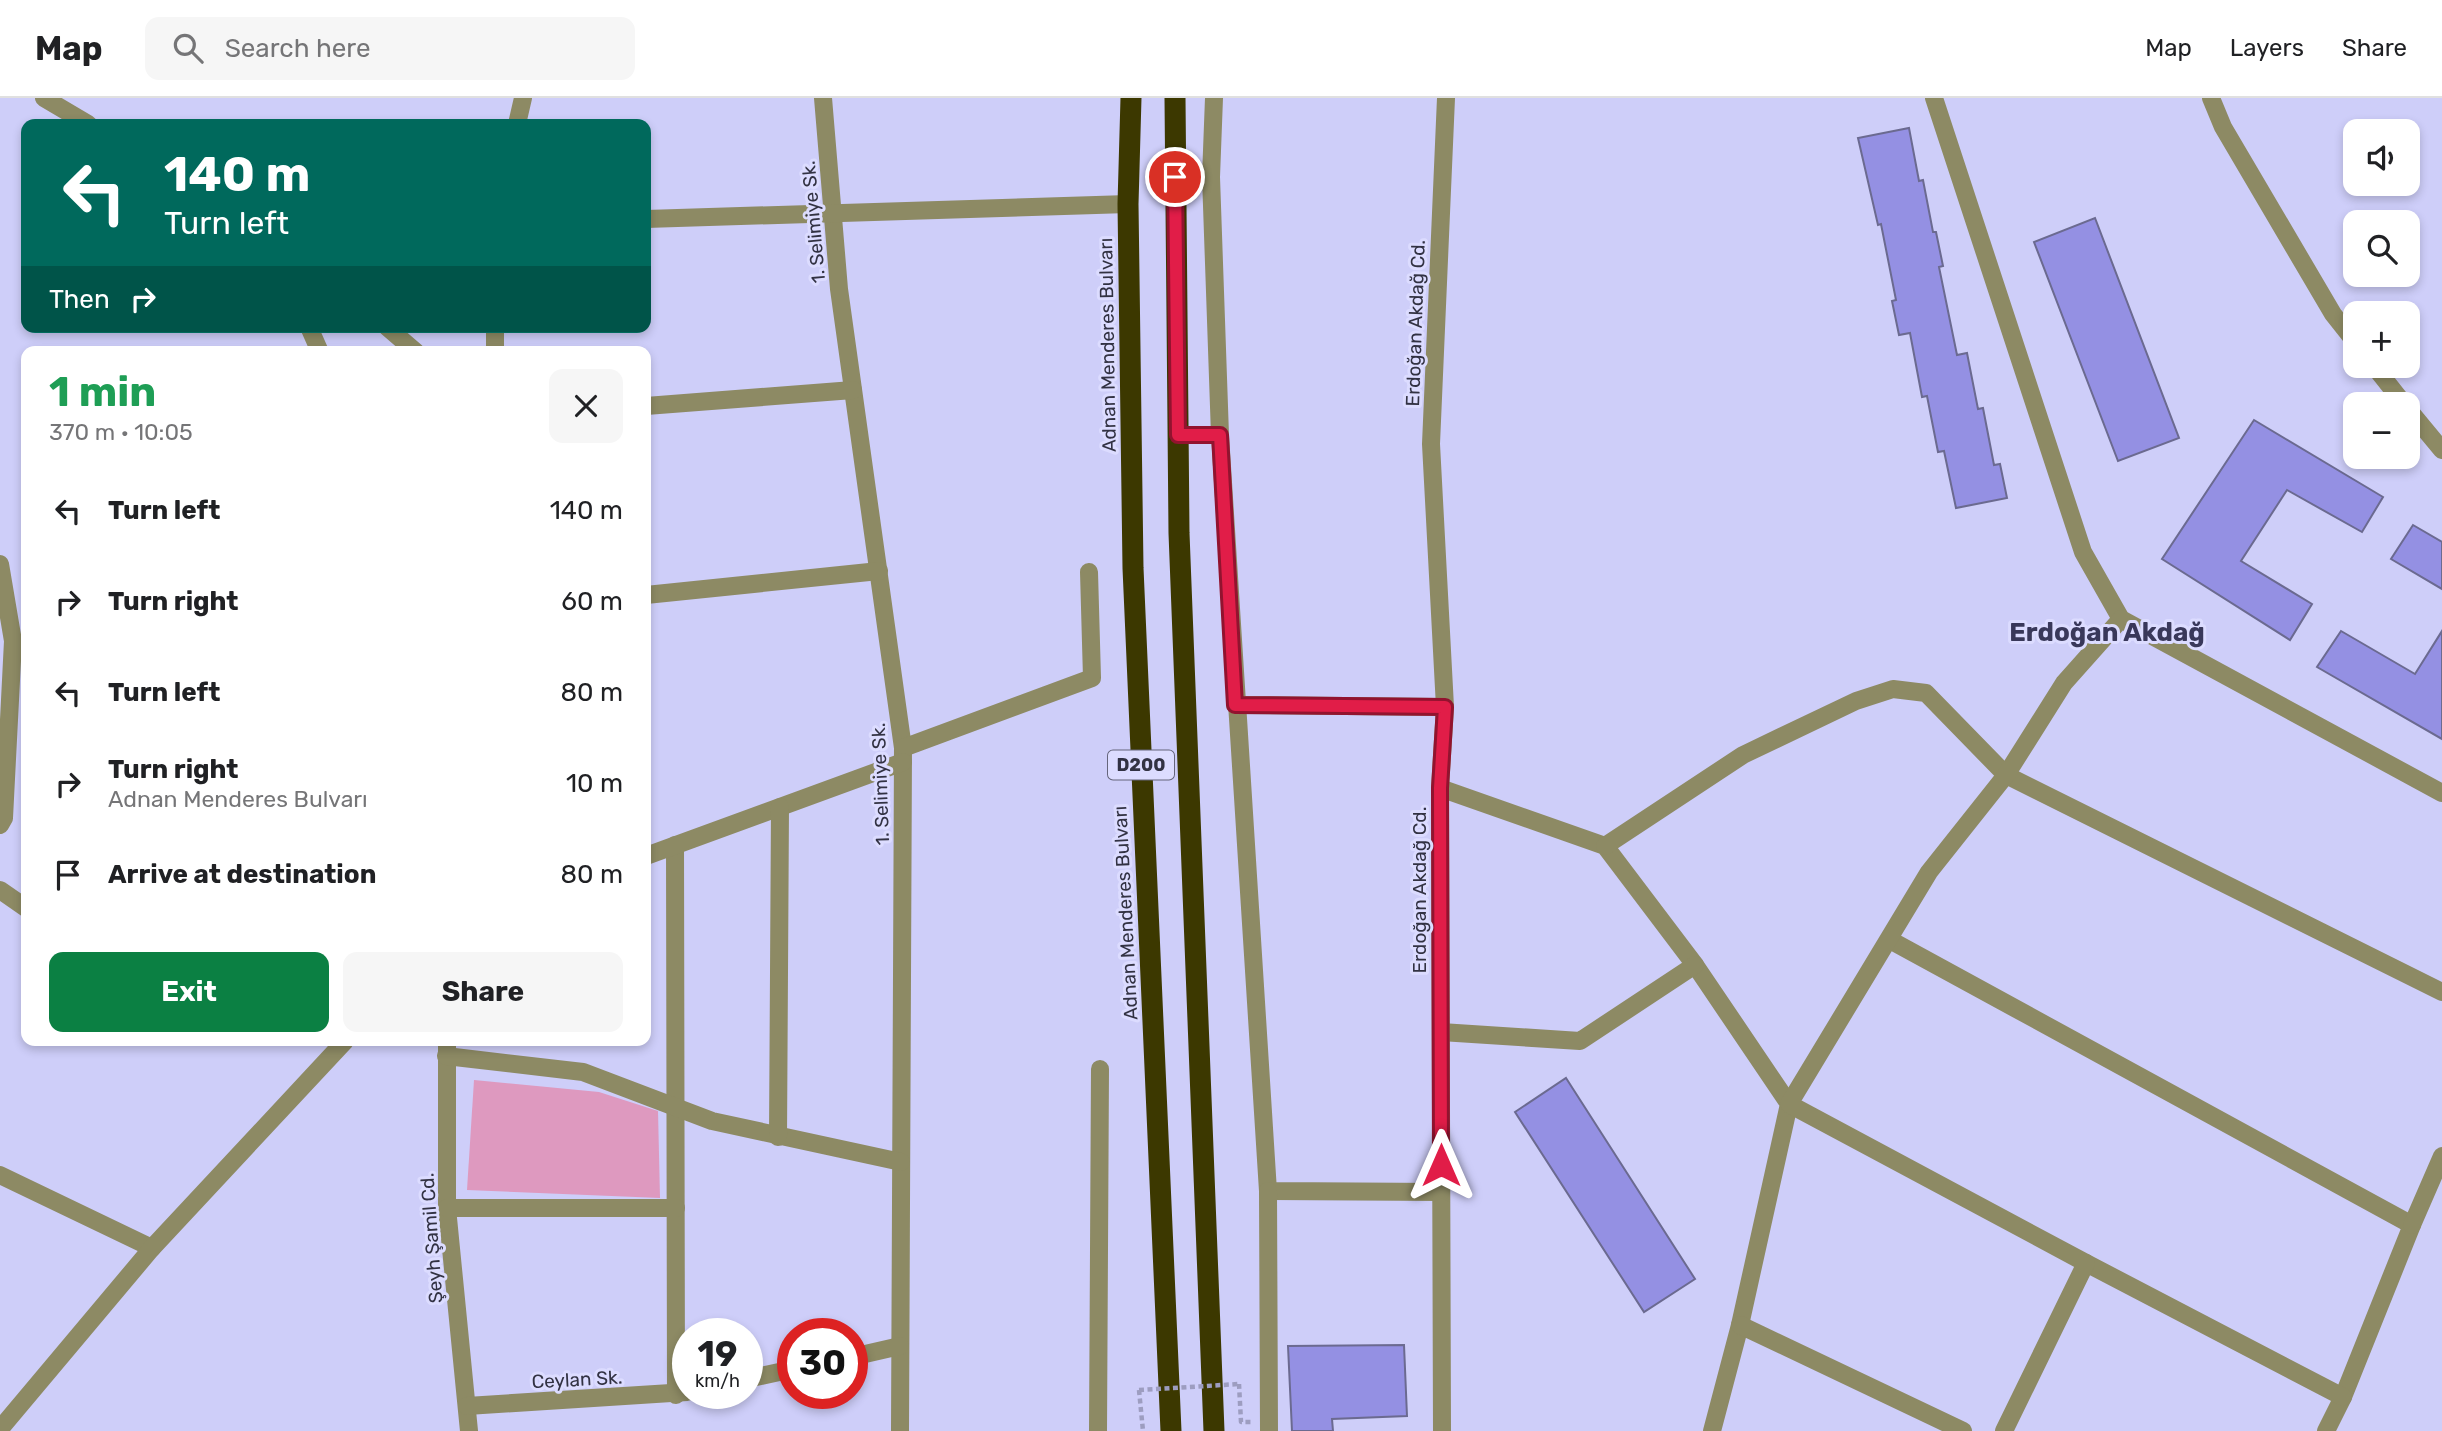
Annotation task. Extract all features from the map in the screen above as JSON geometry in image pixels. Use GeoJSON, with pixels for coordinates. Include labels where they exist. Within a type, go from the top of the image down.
{"type":"FeatureCollection","features":[{"type":"Feature","properties":{"kind":"highway","name":"Adnan Menderes Bulvarı"},"geometry":{"type":"LineString","coordinates":[[1131,98],[1128,204],[1133,568],[1171,1431]]}},
{"type":"Feature","properties":{"kind":"highway","name":"D200"},"geometry":{"type":"LineString","coordinates":[[1175,98],[1178,435],[1214,1431]]}},
{"type":"Feature","properties":{"kind":"street"},"geometry":{"type":"LineString","coordinates":[[44,98],[80,119]]}},
{"type":"Feature","properties":{"kind":"street"},"geometry":{"type":"LineString","coordinates":[[518,119],[523,98]]}},
{"type":"Feature","properties":{"kind":"street","name":"1. Selimiye Sk."},"geometry":{"type":"LineString","coordinates":[[823,98],[839,289],[903,755],[900,1431]]}},
{"type":"Feature","properties":{"kind":"street"},"geometry":{"type":"LineString","coordinates":[[1214,98],[1211,177],[1220,435],[1235,705],[1268,1191],[1269,1431]]}},
{"type":"Feature","properties":{"kind":"street","name":"Erdoğan Akdağ Cd."},"geometry":{"type":"LineString","coordinates":[[1442,1431],[1440,788],[1445,707],[1432,444],[1446,98]]}},
{"type":"Feature","properties":{"kind":"street"},"geometry":{"type":"LineString","coordinates":[[1934,98],[2083,552],[2121,619],[2442,793]]}},
{"type":"Feature","properties":{"kind":"street"},"geometry":{"type":"LineString","coordinates":[[2211,98],[2223,127],[2343,327]]}},
{"type":"Feature","properties":{"kind":"street"},"geometry":{"type":"LineString","coordinates":[[651,219],[1128,204]]}},
{"type":"Feature","properties":{"kind":"street"},"geometry":{"type":"LineString","coordinates":[[394,333],[408,346]]}},
{"type":"Feature","properties":{"kind":"street"},"geometry":{"type":"LineString","coordinates":[[2383,378],[2395,392]]}},
{"type":"Feature","properties":{"kind":"street"},"geometry":{"type":"LineString","coordinates":[[651,406],[853,390]]}},
{"type":"Feature","properties":{"kind":"street"},"geometry":{"type":"LineString","coordinates":[[2420,423],[2442,450]]}},
{"type":"Feature","properties":{"kind":"street"},"geometry":{"type":"LineString","coordinates":[[1178,435],[1220,435]]}},
{"type":"Feature","properties":{"kind":"street"},"geometry":{"type":"LineString","coordinates":[[0,564],[13,641],[4,818],[0,825]]}},
{"type":"Feature","properties":{"kind":"street"},"geometry":{"type":"LineString","coordinates":[[651,594],[879,571]]}},
{"type":"Feature","properties":{"kind":"street"},"geometry":{"type":"LineString","coordinates":[[651,854],[780,807],[1092,678],[1089,572]]}},
{"type":"Feature","properties":{"kind":"street"},"geometry":{"type":"LineString","coordinates":[[1712,1431],[1740,1325],[1789,1104],[1929,872],[2006,775],[2064,683],[2121,619]]}},
{"type":"Feature","properties":{"kind":"street"},"geometry":{"type":"LineString","coordinates":[[1605,846],[1743,755],[1856,701],[1893,689],[1926,694],[2006,775],[2442,992]]}},
{"type":"Feature","properties":{"kind":"street"},"geometry":{"type":"LineString","coordinates":[[1235,705],[1445,707]]}},
{"type":"Feature","properties":{"kind":"street"},"geometry":{"type":"LineString","coordinates":[[1440,788],[1605,846],[1695,965],[1789,1104],[2343,1397]]}},
{"type":"Feature","properties":{"kind":"street"},"geometry":{"type":"LineString","coordinates":[[778,1137],[780,807]]}},
{"type":"Feature","properties":{"kind":"street"},"geometry":{"type":"LineString","coordinates":[[675,845],[676,1208],[680,1318]]}},
{"type":"Feature","properties":{"kind":"street"},"geometry":{"type":"LineString","coordinates":[[0,890],[21,905]]}},
{"type":"Feature","properties":{"kind":"street"},"geometry":{"type":"LineString","coordinates":[[1890,940],[2412,1225]]}},
{"type":"Feature","properties":{"kind":"street"},"geometry":{"type":"LineString","coordinates":[[1441,1032],[1580,1041],[1695,965]]}},
{"type":"Feature","properties":{"kind":"street"},"geometry":{"type":"LineString","coordinates":[[0,1429],[152,1248],[340,1046]]}},
{"type":"Feature","properties":{"kind":"street"},"geometry":{"type":"LineString","coordinates":[[447,1049],[583,1072],[712,1121],[901,1161]]}},
{"type":"Feature","properties":{"kind":"street","name":"Şeyh Şamil Cd."},"geometry":{"type":"LineString","coordinates":[[447,1049],[447,1208],[469,1431]]}},
{"type":"Feature","properties":{"kind":"street"},"geometry":{"type":"LineString","coordinates":[[1098,1431],[1100,1069]]}},
{"type":"Feature","properties":{"kind":"street"},"geometry":{"type":"LineString","coordinates":[[2326,1431],[2343,1397],[2442,1156]]}},
{"type":"Feature","properties":{"kind":"street"},"geometry":{"type":"LineString","coordinates":[[0,1175],[152,1248]]}},
{"type":"Feature","properties":{"kind":"street"},"geometry":{"type":"LineString","coordinates":[[1268,1191],[1441,1192]]}},
{"type":"Feature","properties":{"kind":"street"},"geometry":{"type":"LineString","coordinates":[[447,1208],[676,1208]]}},
{"type":"Feature","properties":{"kind":"street"},"geometry":{"type":"LineString","coordinates":[[2004,1431],[2086,1263]]}},
{"type":"Feature","properties":{"kind":"street"},"geometry":{"type":"LineString","coordinates":[[1740,1325],[1963,1431]]}},
{"type":"Feature","properties":{"kind":"street"},"geometry":{"type":"LineString","coordinates":[[868,1353],[900,1346]]}},
{"type":"Feature","properties":{"kind":"street","name":"Ceylan Sk."},"geometry":{"type":"LineString","coordinates":[[467,1406],[672,1395]]}},
{"type":"Feature","properties":{"kind":"path"},"geometry":{"type":"LineString","coordinates":[[1143,1431],[1139,1390],[1239,1384],[1241,1422]]}},
{"type":"Feature","properties":{"kind":"shaded area"},"geometry":{"type":"Polygon","coordinates":[[[474,1080],[599,1092],[658,1111],[660,1198],[467,1190],[474,1080]]]}},
{"type":"Feature","properties":{"kind":"building"},"geometry":{"type":"Polygon","coordinates":[[[1909,128],[1919,181],[1923,180],[1933,232],[1936,232],[1943,266],[1939,267],[1957,355],[1967,353],[1978,409],[1983,408],[1994,465],[2000,464],[2007,498],[1956,508],[1944,451],[1938,452],[1927,396],[1922,397],[1910,333],[1899,335],[1892,301],[1896,300],[1881,224],[1878,225],[1858,138],[1909,128]]]}},
{"type":"Feature","properties":{"kind":"building"},"geometry":{"type":"Polygon","coordinates":[[[2095,218],[2179,438],[2118,461],[2034,242],[2095,218]]]}},
{"type":"Feature","properties":{"kind":"building"},"geometry":{"type":"Polygon","coordinates":[[[2254,420],[2383,497],[2362,532],[2287,490],[2241,561],[2312,604],[2290,640],[2162,559],[2254,420]]]}},
{"type":"Feature","properties":{"kind":"building"},"geometry":{"type":"Polygon","coordinates":[[[2413,525],[2442,542],[2442,589],[2391,559],[2413,525]]]}},
{"type":"Feature","properties":{"kind":"building"},"geometry":{"type":"Polygon","coordinates":[[[2341,631],[2415,674],[2442,631],[2442,739],[2317,667],[2341,631]]]}},
{"type":"Feature","properties":{"kind":"building"},"geometry":{"type":"Polygon","coordinates":[[[1566,1078],[1695,1279],[1644,1312],[1515,1112],[1566,1078]]]}},
{"type":"Feature","properties":{"kind":"building"},"geometry":{"type":"Polygon","coordinates":[[[1404,1345],[1407,1416],[1332,1419],[1333,1431],[1292,1431],[1288,1346],[1404,1345]]]}},
{"type":"Feature","properties":{"kind":"district","name":"Erdoğan Akdağ"},"geometry":{"type":"Point","coordinates":[2107,632]}},
{"type":"Feature","properties":{"kind":"route"},"geometry":{"type":"LineString","coordinates":[[1175,177],[1178,435],[1220,435],[1235,705],[1445,707],[1440,788],[1441,1165]]}}]}
